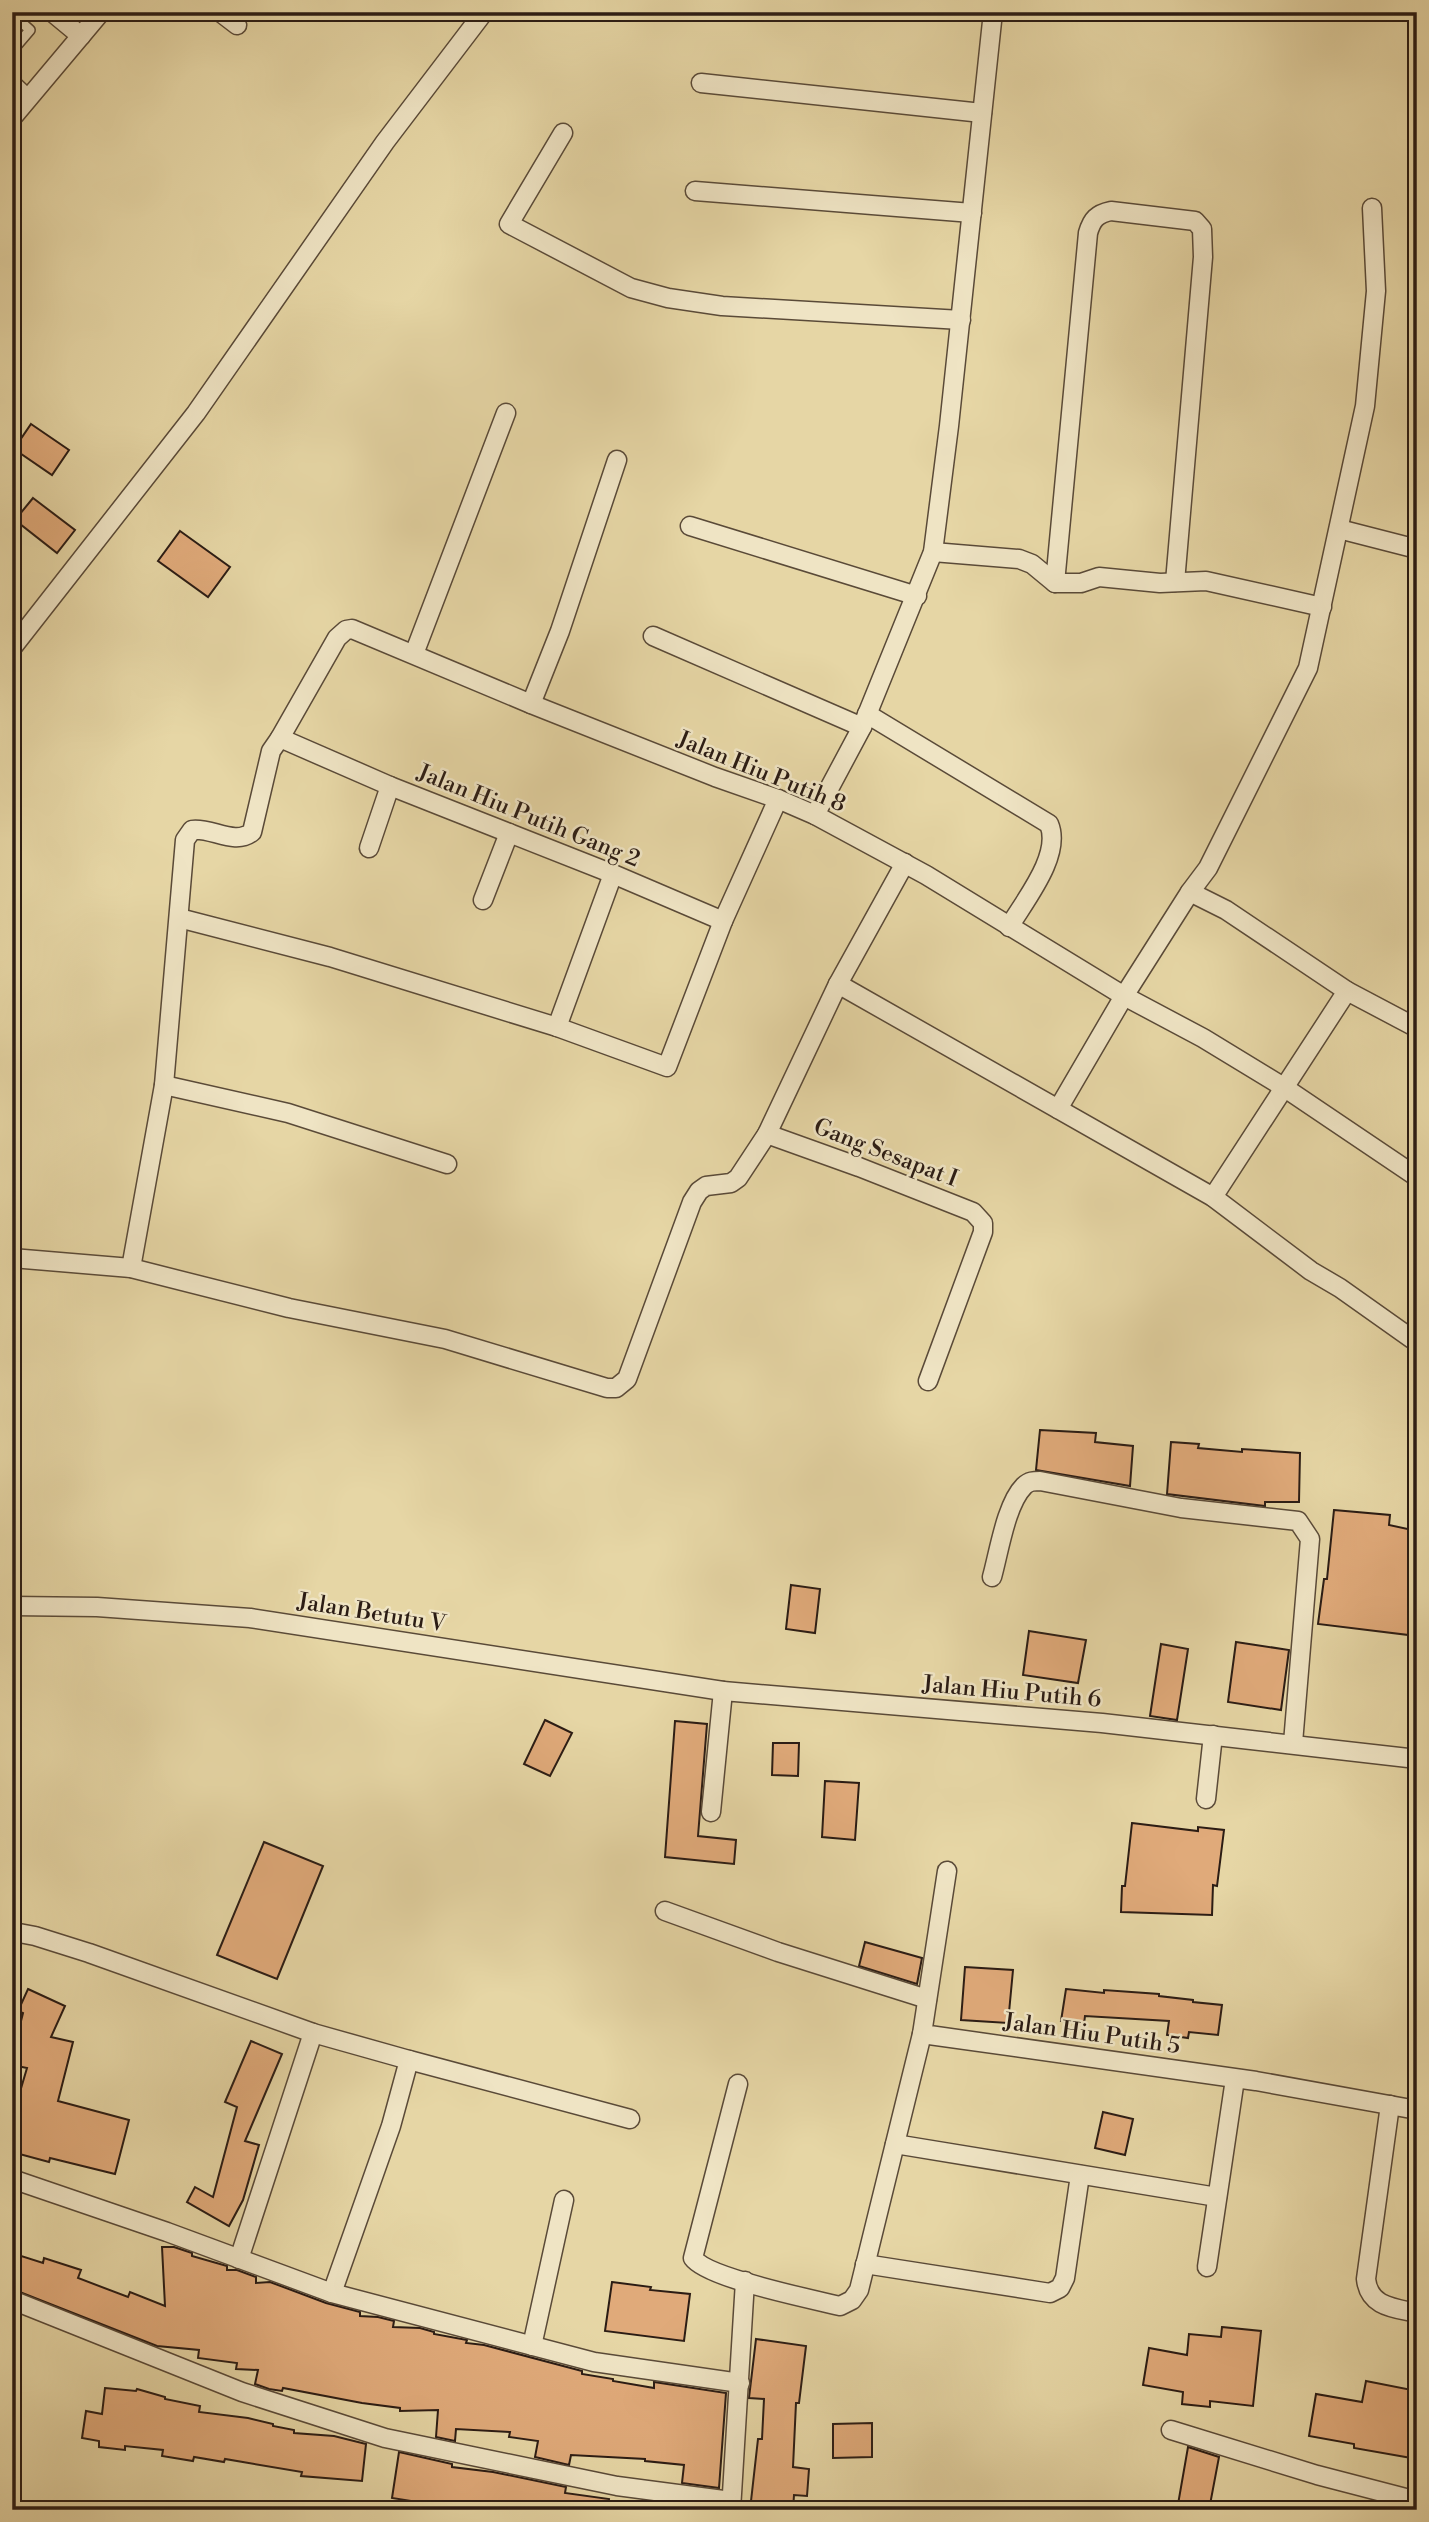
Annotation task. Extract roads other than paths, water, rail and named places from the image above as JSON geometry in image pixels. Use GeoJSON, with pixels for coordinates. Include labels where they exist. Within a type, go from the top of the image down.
{"type":"FeatureCollection","features":[{"type":"Feature","properties":{"kind":"street"},"geometry":{"type":"LineString","coordinates":[[52,12],[81,36]]}},
{"type":"Feature","properties":{"kind":"street"},"geometry":{"type":"LineString","coordinates":[[12,118],[101,12]]}},
{"type":"Feature","properties":{"kind":"street"},"geometry":{"type":"LineString","coordinates":[[220,12],[237,25]]}},
{"type":"Feature","properties":{"kind":"street"},"geometry":{"type":"LineString","coordinates":[[12,648],[196,413],[385,142],[484,12]]}},
{"type":"Feature","properties":{"kind":"street"},"geometry":{"type":"LineString","coordinates":[[815,816],[864,721],[933,552],[961,320],[993,12]]}},
{"type":"Feature","properties":{"kind":"street"},"geometry":{"type":"LineString","coordinates":[[702,83],[982,114]]}},
{"type":"Feature","properties":{"kind":"street"},"geometry":{"type":"LineString","coordinates":[[563,133],[509,224],[631,288],[668,298],[722,306],[961,320]]}},
{"type":"Feature","properties":{"kind":"street"},"geometry":{"type":"LineString","coordinates":[[695,191],[972,213]]}},
{"type":"Feature","properties":{"kind":"street"},"geometry":{"type":"LineString","coordinates":[[1058,1109],[1124,996],[1208,867],[1308,668],[1365,406],[1376,291],[1372,208]]}},
{"type":"Feature","properties":{"kind":"street"},"geometry":{"type":"LineString","coordinates":[[1055,583],[1088,233],[1092,222],[1101,213],[1111,211],[1195,221],[1202,229],[1203,257],[1175,582]]}},
{"type":"Feature","properties":{"kind":"street"},"geometry":{"type":"LineString","coordinates":[[414,654],[506,413]]}},
{"type":"Feature","properties":{"kind":"street"},"geometry":{"type":"LineString","coordinates":[[531,704],[560,631],[617,460]]}},
{"type":"Feature","properties":{"kind":"street"},"geometry":{"type":"LineString","coordinates":[[690,526],[917,596]]}},
{"type":"Feature","properties":{"kind":"street"},"geometry":{"type":"LineString","coordinates":[[1339,529],[1417,549]]}},
{"type":"Feature","properties":{"kind":"street"},"geometry":{"type":"LineString","coordinates":[[933,552],[1019,559],[1031,564],[1055,583],[1081,583],[1099,577],[1175,582],[1206,581],[1322,607]]}},
{"type":"Feature","properties":{"kind":"street","name":"Jalan Hiu Putih 8"},"geometry":{"type":"LineString","coordinates":[[279,738],[337,638],[346,630],[352,629],[531,704],[778,799],[815,816],[905,863],[1124,996],[1203,1038],[1284,1088],[1417,1177]]}},
{"type":"Feature","properties":{"kind":"street"},"geometry":{"type":"LineString","coordinates":[[653,636],[864,721],[1049,824],[1054,836],[1045,868],[1009,927]]}},
{"type":"Feature","properties":{"kind":"street"},"geometry":{"type":"LineString","coordinates":[[131,1268],[164,1084],[185,840],[191,830],[201,828],[236,838],[252,832],[271,751],[279,738]]}},
{"type":"Feature","properties":{"kind":"street","name":"Jalan Hiu Putih Gang 2"},"geometry":{"type":"LineString","coordinates":[[279,738],[723,921]]}},
{"type":"Feature","properties":{"kind":"street"},"geometry":{"type":"LineString","coordinates":[[369,848],[390,786]]}},
{"type":"Feature","properties":{"kind":"street"},"geometry":{"type":"LineString","coordinates":[[179,918],[330,957],[556,1027],[667,1067],[723,921],[778,799]]}},
{"type":"Feature","properties":{"kind":"street"},"geometry":{"type":"LineString","coordinates":[[483,900],[509,833]]}},
{"type":"Feature","properties":{"kind":"street"},"geometry":{"type":"LineString","coordinates":[[12,1258],[131,1268],[289,1308],[445,1339],[607,1388],[616,1388],[627,1379],[692,1202],[706,1186],[731,1183],[738,1178],[767,1134],[838,984],[905,863]]}},
{"type":"Feature","properties":{"kind":"street"},"geometry":{"type":"LineString","coordinates":[[556,1027],[613,874]]}},
{"type":"Feature","properties":{"kind":"street"},"geometry":{"type":"LineString","coordinates":[[1190,892],[1226,910],[1347,991],[1417,1028]]}},
{"type":"Feature","properties":{"kind":"street"},"geometry":{"type":"LineString","coordinates":[[838,984],[1213,1197],[1311,1271],[1412,1339]]}},
{"type":"Feature","properties":{"kind":"street"},"geometry":{"type":"LineString","coordinates":[[1213,1197],[1347,991]]}},
{"type":"Feature","properties":{"kind":"street"},"geometry":{"type":"LineString","coordinates":[[164,1084],[288,1113],[447,1164]]}},
{"type":"Feature","properties":{"kind":"street","name":"Gang Sesapat I"},"geometry":{"type":"LineString","coordinates":[[767,1134],[973,1212],[983,1223],[983,1232],[928,1381]]}},
{"type":"Feature","properties":{"kind":"street"},"geometry":{"type":"LineString","coordinates":[[992,1577],[1010,1510],[1023,1487],[1031,1482],[1040,1481],[1181,1508],[1298,1521],[1310,1539],[1293,1743]]}},
{"type":"Feature","properties":{"kind":"street","name":"Jalan Betutu V"},"geometry":{"type":"LineString","coordinates":[[12,1606],[97,1607],[250,1618],[723,1691]]}},
{"type":"Feature","properties":{"kind":"street"},"geometry":{"type":"LineString","coordinates":[[711,1812],[723,1691]]}},
{"type":"Feature","properties":{"kind":"street","name":"Jalan Hiu Putih 6"},"geometry":{"type":"LineString","coordinates":[[723,1691],[1213,1735],[1417,1759]]}},
{"type":"Feature","properties":{"kind":"street"},"geometry":{"type":"LineString","coordinates":[[1206,1799],[1213,1735]]}},
{"type":"Feature","properties":{"kind":"street"},"geometry":{"type":"LineString","coordinates":[[738,2084],[693,2258],[698,2265],[745,2281],[840,2306],[852,2300],[859,2290],[895,2144],[922,2034],[947,1871]]}},
{"type":"Feature","properties":{"kind":"street"},"geometry":{"type":"LineString","coordinates":[[665,1911],[778,1952],[927,1999]]}},
{"type":"Feature","properties":{"kind":"street"},"geometry":{"type":"LineString","coordinates":[[12,1935],[19,1933],[36,1936],[89,1953],[313,2033],[630,2119]]}},
{"type":"Feature","properties":{"kind":"street"},"geometry":{"type":"LineString","coordinates":[[239,2259],[313,2033]]}},
{"type":"Feature","properties":{"kind":"street","name":"Jalan Hiu Putih 5"},"geometry":{"type":"LineString","coordinates":[[922,2034],[1235,2078],[1417,2110]]}},
{"type":"Feature","properties":{"kind":"street"},"geometry":{"type":"LineString","coordinates":[[332,2294],[391,2126],[409,2060]]}},
{"type":"Feature","properties":{"kind":"street"},"geometry":{"type":"LineString","coordinates":[[1206,2267],[1235,2078]]}},
{"type":"Feature","properties":{"kind":"street"},"geometry":{"type":"LineString","coordinates":[[1390,2105],[1366,2279],[1367,2291],[1374,2299],[1391,2308],[1417,2313]]}},
{"type":"Feature","properties":{"kind":"street"},"geometry":{"type":"LineString","coordinates":[[895,2144],[1217,2197]]}},
{"type":"Feature","properties":{"kind":"street"},"geometry":{"type":"LineString","coordinates":[[865,2264],[1050,2293],[1060,2288],[1065,2278],[1080,2175]]}},
{"type":"Feature","properties":{"kind":"street"},"geometry":{"type":"LineString","coordinates":[[12,2179],[332,2294],[594,2362],[740,2384]]}},
{"type":"Feature","properties":{"kind":"street"},"geometry":{"type":"LineString","coordinates":[[532,2346],[564,2200]]}},
{"type":"Feature","properties":{"kind":"street"},"geometry":{"type":"LineString","coordinates":[[12,2300],[242,2392],[385,2438],[618,2486],[731,2505],[745,2281]]}},
{"type":"Feature","properties":{"kind":"street"},"geometry":{"type":"LineString","coordinates":[[1171,2430],[1417,2501]]}},
{"type":"Feature","properties":{"kind":"lane"},"geometry":{"type":"LineString","coordinates":[[12,14],[30,30],[12,51]]}},
{"type":"Feature","properties":{"kind":"lane"},"geometry":{"type":"LineString","coordinates":[[12,78],[31,96]]}}]}
